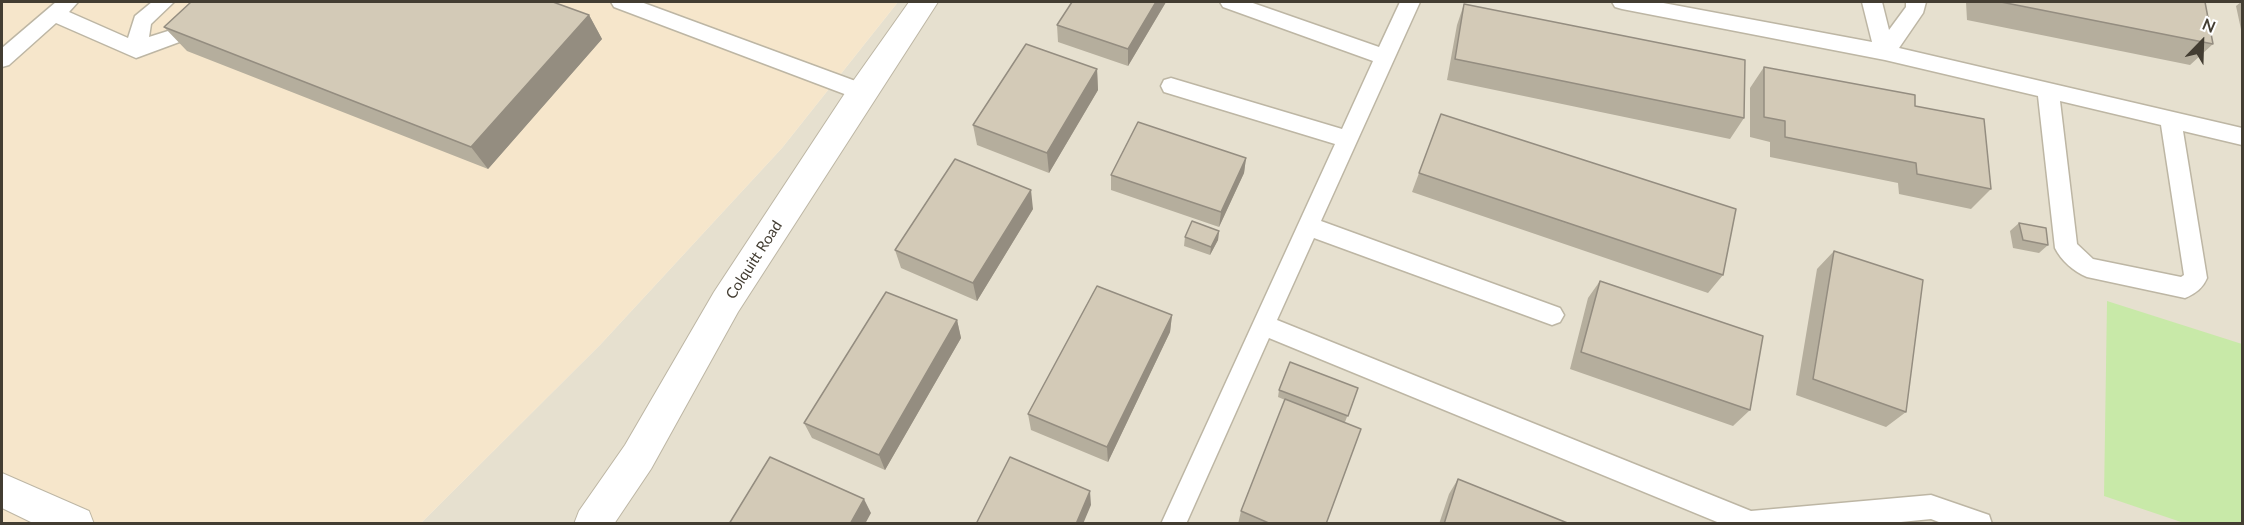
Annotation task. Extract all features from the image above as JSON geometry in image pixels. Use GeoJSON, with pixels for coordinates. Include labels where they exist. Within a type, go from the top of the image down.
{"type":"FeatureCollection","features":[{"type":"Feature","properties":{"kind":"street","name":"Colquitt Road"},"geometry":{"type":"LineString","coordinates":[[592,524],[638,457],[726,302],[862,92],[924,2]]}},
{"type":"Feature","properties":{"kind":"street"},"geometry":{"type":"LineString","coordinates":[[2,490],[76,524]]}},
{"type":"Feature","properties":{"kind":"lane"},"geometry":{"type":"LineString","coordinates":[[136,50],[142,21],[164,2]]}},
{"type":"Feature","properties":{"kind":"lane"},"geometry":{"type":"LineString","coordinates":[[2,59],[61,8],[136,50],[175,36],[212,2]]}},
{"type":"Feature","properties":{"kind":"lane"},"geometry":{"type":"LineString","coordinates":[[621,2],[862,92]]}},
{"type":"Feature","properties":{"kind":"lane"},"geometry":{"type":"LineString","coordinates":[[1230,2],[1385,57]]}},
{"type":"Feature","properties":{"kind":"lane"},"geometry":{"type":"LineString","coordinates":[[1173,524],[1410,2]]}},
{"type":"Feature","properties":{"kind":"lane"},"geometry":{"type":"LineString","coordinates":[[1622,2],[1885,52],[2242,136]]}},
{"type":"Feature","properties":{"kind":"lane"},"geometry":{"type":"LineString","coordinates":[[1872,2],[1885,52]]}},
{"type":"Feature","properties":{"kind":"lane"},"geometry":{"type":"LineString","coordinates":[[1885,52],[1916,8],[1916,2]]}},
{"type":"Feature","properties":{"kind":"lane"},"geometry":{"type":"LineString","coordinates":[[1171,86],[1348,140]]}},
{"type":"Feature","properties":{"kind":"lane"},"geometry":{"type":"LineString","coordinates":[[2048,90],[2066,248],[2087,267],[2185,288],[2196,278],[2171,119]]}},
{"type":"Feature","properties":{"kind":"lane"},"geometry":{"type":"LineString","coordinates":[[1308,225],[1552,315]]}},
{"type":"Feature","properties":{"kind":"lane"},"geometry":{"type":"LineString","coordinates":[[1264,324],[1751,523],[1931,507],[1980,524]]}},
{"type":"Feature","properties":{"kind":"shaded area"},"geometry":{"type":"Polygon","coordinates":[[[2,2],[898,2],[782,148],[600,345],[420,524],[2,523],[2,2]]]}},
{"type":"Feature","properties":{"kind":"shaded area"},"geometry":{"type":"Polygon","coordinates":[[[898,2],[2242,2],[2242,523],[420,524],[600,345],[782,148],[898,2]]]}},
{"type":"Feature","properties":{"kind":"green space"},"geometry":{"type":"Polygon","coordinates":[[[2107,301],[2242,344],[2242,523],[2184,523],[2104,496],[2107,301]]]}},
{"type":"Feature","properties":{"kind":"building"},"geometry":{"type":"Polygon","coordinates":[[[191,2],[553,2],[589,15],[471,147],[164,27],[191,2]]]}},
{"type":"Feature","properties":{"kind":"building"},"geometry":{"type":"Polygon","coordinates":[[[1072,2],[1156,2],[1128,49],[1057,25],[1072,2]]]}},
{"type":"Feature","properties":{"kind":"building"},"geometry":{"type":"Polygon","coordinates":[[[2001,2],[2205,2],[2213,44],[2001,2]]]}},
{"type":"Feature","properties":{"kind":"building"},"geometry":{"type":"Polygon","coordinates":[[[1464,4],[1745,60],[1744,118],[1455,59],[1464,4]]]}},
{"type":"Feature","properties":{"kind":"building"},"geometry":{"type":"Polygon","coordinates":[[[1026,44],[1097,69],[1047,153],[973,125],[1026,44]]]}},
{"type":"Feature","properties":{"kind":"building"},"geometry":{"type":"Polygon","coordinates":[[[1764,67],[1915,95],[1915,106],[1984,119],[1991,189],[1917,174],[1916,163],[1785,137],[1785,121],[1764,117],[1764,67]]]}},
{"type":"Feature","properties":{"kind":"building"},"geometry":{"type":"Polygon","coordinates":[[[1441,114],[1736,209],[1723,275],[1419,173],[1441,114]]]}},
{"type":"Feature","properties":{"kind":"building"},"geometry":{"type":"Polygon","coordinates":[[[1138,122],[1246,158],[1221,212],[1111,175],[1138,122]]]}},
{"type":"Feature","properties":{"kind":"building"},"geometry":{"type":"Polygon","coordinates":[[[955,159],[1031,190],[973,283],[895,250],[955,159]]]}},
{"type":"Feature","properties":{"kind":"building"},"geometry":{"type":"Polygon","coordinates":[[[1192,221],[1219,231],[1211,247],[1185,237],[1192,221]]]}},
{"type":"Feature","properties":{"kind":"building"},"geometry":{"type":"Polygon","coordinates":[[[2019,223],[2046,228],[2048,245],[2023,240],[2019,223]]]}},
{"type":"Feature","properties":{"kind":"building"},"geometry":{"type":"Polygon","coordinates":[[[1834,251],[1923,280],[1906,412],[1813,379],[1834,251]]]}},
{"type":"Feature","properties":{"kind":"building"},"geometry":{"type":"Polygon","coordinates":[[[1600,281],[1763,336],[1750,410],[1581,352],[1600,281]]]}},
{"type":"Feature","properties":{"kind":"building"},"geometry":{"type":"Polygon","coordinates":[[[1097,286],[1172,315],[1107,447],[1028,414],[1097,286]]]}},
{"type":"Feature","properties":{"kind":"building"},"geometry":{"type":"Polygon","coordinates":[[[886,292],[957,320],[879,455],[804,423],[886,292]]]}},
{"type":"Feature","properties":{"kind":"building"},"geometry":{"type":"Polygon","coordinates":[[[1290,362],[1358,388],[1348,416],[1279,390],[1290,362]]]}},
{"type":"Feature","properties":{"kind":"building"},"geometry":{"type":"Polygon","coordinates":[[[1285,399],[1361,429],[1326,524],[1271,524],[1241,511],[1285,399]]]}},
{"type":"Feature","properties":{"kind":"building"},"geometry":{"type":"Polygon","coordinates":[[[770,457],[864,499],[850,524],[729,524],[770,457]]]}},
{"type":"Feature","properties":{"kind":"building"},"geometry":{"type":"Polygon","coordinates":[[[1010,457],[1090,491],[1076,524],[976,524],[1010,457]]]}},
{"type":"Feature","properties":{"kind":"building"},"geometry":{"type":"Polygon","coordinates":[[[1458,479],[1570,524],[1444,524],[1458,479]]]}}]}
